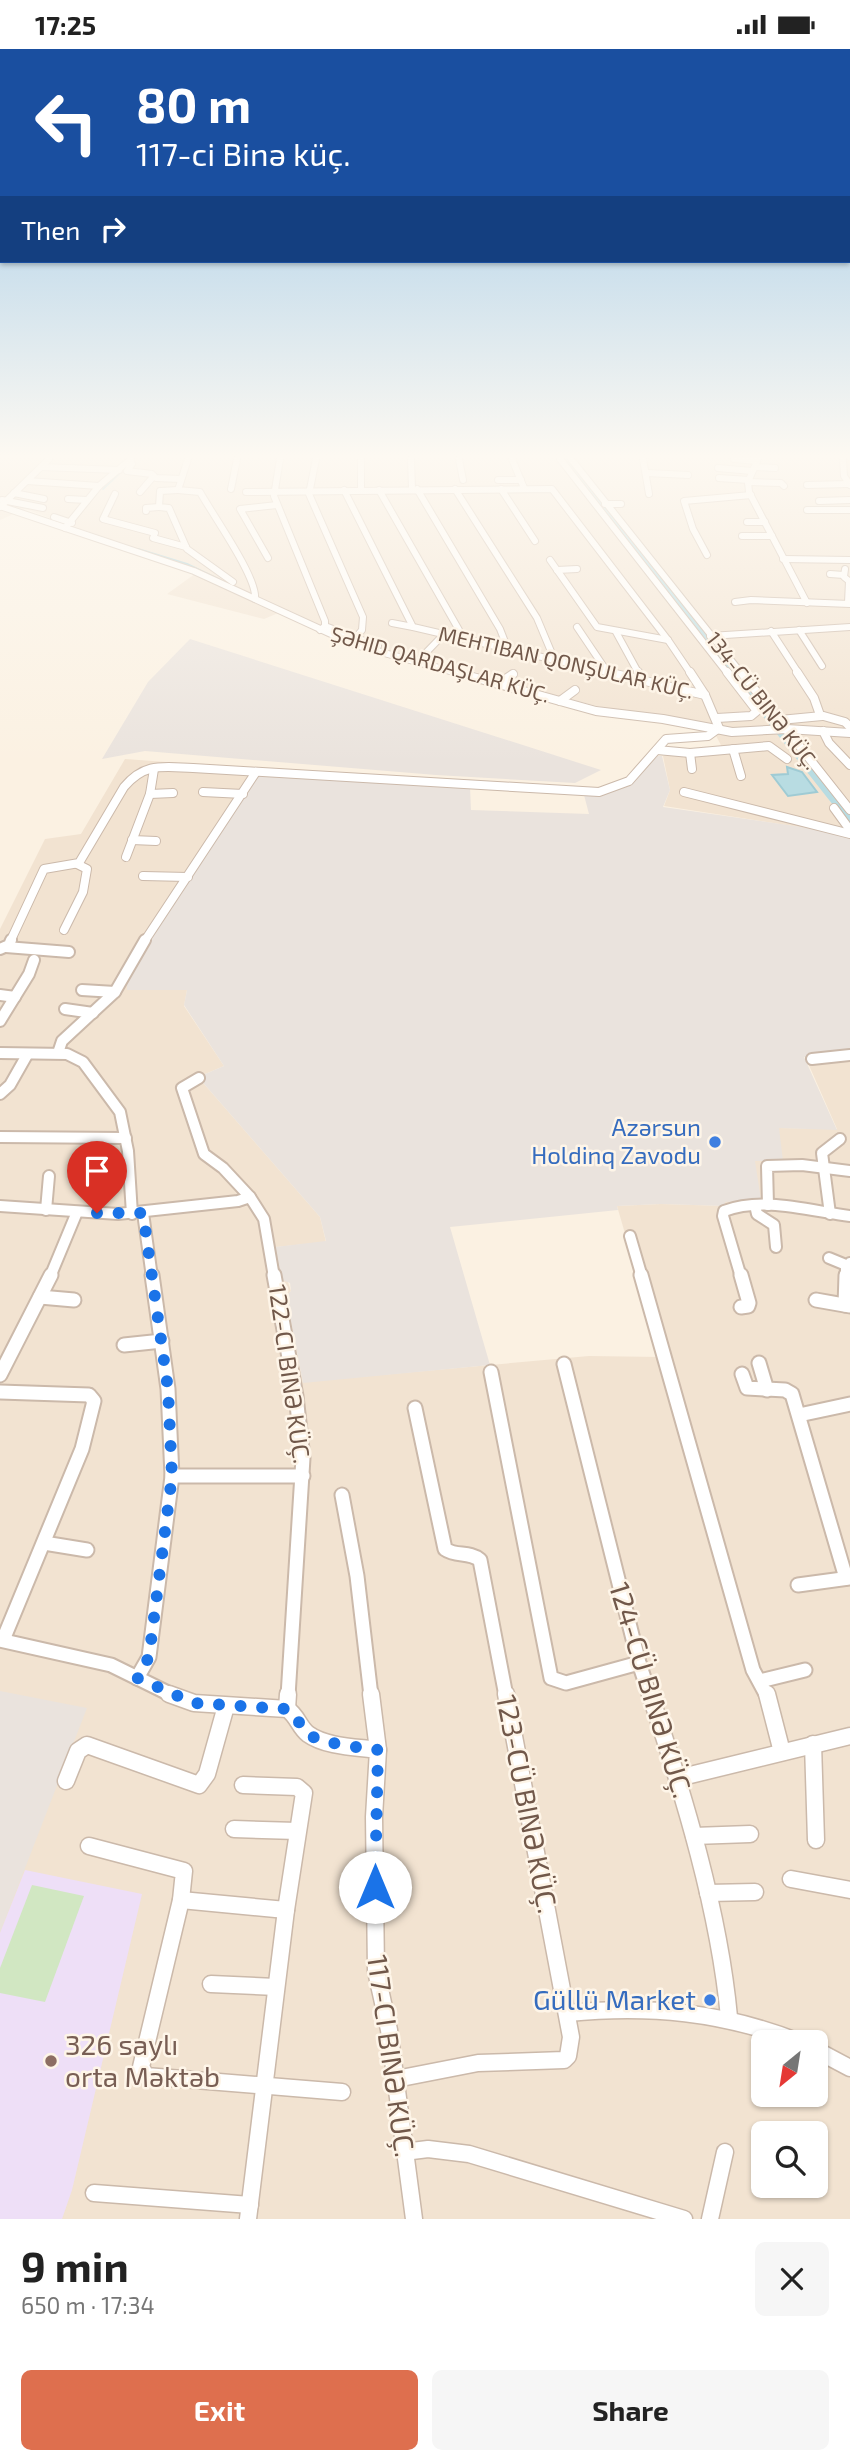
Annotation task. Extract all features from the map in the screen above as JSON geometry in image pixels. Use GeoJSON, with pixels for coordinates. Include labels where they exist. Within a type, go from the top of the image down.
{"type":"FeatureCollection","features":[{"type":"Feature","properties":{"kind":"street","name":"ŞƏHID QARDAŞLAR KÜÇ."},"geometry":{"type":"LineString","coordinates":[[162,560],[323,628],[355,645],[419,659],[560,701],[609,713],[672,720],[717,730],[741,732],[781,727],[850,733]]}},
{"type":"Feature","properties":{"kind":"street"},"geometry":{"type":"LineString","coordinates":[[207,562],[217,560]]}},
{"type":"Feature","properties":{"kind":"street"},"geometry":{"type":"LineString","coordinates":[[241,560],[256,594],[255,599]]}},
{"type":"Feature","properties":{"kind":"street"},"geometry":{"type":"LineString","coordinates":[[298,560],[323,628],[357,636],[419,659],[444,634]]}},
{"type":"Feature","properties":{"kind":"street"},"geometry":{"type":"LineString","coordinates":[[340,560],[363,617],[361,632],[357,636]]}},
{"type":"Feature","properties":{"kind":"street","name":"MEHTIBAN QONŞULAR KÜÇ."},"geometry":{"type":"LineString","coordinates":[[379,560],[413,627],[705,695]]}},
{"type":"Feature","properties":{"kind":"street"},"geometry":{"type":"LineString","coordinates":[[419,560],[459,630],[458,637]]}},
{"type":"Feature","properties":{"kind":"street"},"geometry":{"type":"LineString","coordinates":[[458,560],[500,629],[507,645],[505,649]]}},
{"type":"Feature","properties":{"kind":"street"},"geometry":{"type":"LineString","coordinates":[[500,560],[537,618],[555,661]]}},
{"type":"Feature","properties":{"kind":"street"},"geometry":{"type":"LineString","coordinates":[[550,560],[597,627],[668,640]]}},
{"type":"Feature","properties":{"kind":"street"},"geometry":{"type":"LineString","coordinates":[[76,864],[95,831],[138,772],[154,769],[256,772],[598,792],[629,781],[667,739],[708,736],[717,730],[717,718],[705,695],[668,640],[607,560]]}},
{"type":"Feature","properties":{"kind":"street"},"geometry":{"type":"LineString","coordinates":[[639,560],[757,711],[751,716],[717,718]]}},
{"type":"Feature","properties":{"kind":"street","name":"134-CÜ BINƏ KÜÇ."},"geometry":{"type":"LineString","coordinates":[[650,560],[850,810]]}},
{"type":"Feature","properties":{"kind":"street"},"geometry":{"type":"LineString","coordinates":[[784,560],[807,603]]}},
{"type":"Feature","properties":{"kind":"street"},"geometry":{"type":"LineString","coordinates":[[207,562],[225,577],[252,589]]}},
{"type":"Feature","properties":{"kind":"street"},"geometry":{"type":"LineString","coordinates":[[557,570],[577,569]]}},
{"type":"Feature","properties":{"kind":"street"},"geometry":{"type":"LineString","coordinates":[[735,602],[849,603],[849,581],[844,572],[830,574]]}},
{"type":"Feature","properties":{"kind":"street"},"geometry":{"type":"LineString","coordinates":[[661,588],[672,587]]}},
{"type":"Feature","properties":{"kind":"street"},"geometry":{"type":"LineString","coordinates":[[780,602],[785,611]]}},
{"type":"Feature","properties":{"kind":"street"},"geometry":{"type":"LineString","coordinates":[[392,623],[413,627]]}},
{"type":"Feature","properties":{"kind":"street"},"geometry":{"type":"LineString","coordinates":[[577,627],[608,673]]}},
{"type":"Feature","properties":{"kind":"street"},"geometry":{"type":"LineString","coordinates":[[710,636],[850,627]]}},
{"type":"Feature","properties":{"kind":"street"},"geometry":{"type":"LineString","coordinates":[[799,629],[822,666]]}},
{"type":"Feature","properties":{"kind":"street"},"geometry":{"type":"LineString","coordinates":[[771,631],[814,698],[822,716]]}},
{"type":"Feature","properties":{"kind":"street"},"geometry":{"type":"LineString","coordinates":[[616,632],[643,682]]}},
{"type":"Feature","properties":{"kind":"street"},"geometry":{"type":"LineString","coordinates":[[498,684],[513,674]]}},
{"type":"Feature","properties":{"kind":"street"},"geometry":{"type":"LineString","coordinates":[[560,701],[575,690]]}},
{"type":"Feature","properties":{"kind":"street"},"geometry":{"type":"LineString","coordinates":[[797,710],[804,718]]}},
{"type":"Feature","properties":{"kind":"street"},"geometry":{"type":"LineString","coordinates":[[781,727],[804,718],[822,716],[848,723]]}},
{"type":"Feature","properties":{"kind":"street"},"geometry":{"type":"LineString","coordinates":[[823,731],[829,743],[850,765]]}},
{"type":"Feature","properties":{"kind":"street"},"geometry":{"type":"LineString","coordinates":[[657,750],[690,753],[773,747],[787,759]]}},
{"type":"Feature","properties":{"kind":"street"},"geometry":{"type":"LineString","coordinates":[[733,750],[741,776]]}},
{"type":"Feature","properties":{"kind":"street"},"geometry":{"type":"LineString","coordinates":[[690,753],[692,769]]}},
{"type":"Feature","properties":{"kind":"street"},"geometry":{"type":"LineString","coordinates":[[126,857],[150,794],[154,769]]}},
{"type":"Feature","properties":{"kind":"street"},"geometry":{"type":"LineString","coordinates":[[58,1053],[62,1041],[115,992],[125,971],[256,772]]}},
{"type":"Feature","properties":{"kind":"street"},"geometry":{"type":"LineString","coordinates":[[203,792],[243,794]]}},
{"type":"Feature","properties":{"kind":"street"},"geometry":{"type":"LineString","coordinates":[[684,792],[728,800],[761,812],[787,815],[810,825],[850,832]]}},
{"type":"Feature","properties":{"kind":"street"},"geometry":{"type":"LineString","coordinates":[[150,794],[173,793]]}},
{"type":"Feature","properties":{"kind":"street"},"geometry":{"type":"LineString","coordinates":[[834,808],[850,832]]}},
{"type":"Feature","properties":{"kind":"street"},"geometry":{"type":"LineString","coordinates":[[132,840],[156,841]]}},
{"type":"Feature","properties":{"kind":"street"},"geometry":{"type":"LineString","coordinates":[[64,930],[76,910],[87,878],[87,869],[76,864],[44,869],[3,948],[69,952]]}},
{"type":"Feature","properties":{"kind":"street"},"geometry":{"type":"LineString","coordinates":[[144,876],[188,877]]}},
{"type":"Feature","properties":{"kind":"street"},"geometry":{"type":"LineString","coordinates":[[0,1021],[34,960]]}},
{"type":"Feature","properties":{"kind":"street"},"geometry":{"type":"LineString","coordinates":[[82,990],[115,992]]}},
{"type":"Feature","properties":{"kind":"street"},"geometry":{"type":"LineString","coordinates":[[0,995],[15,997]]}},
{"type":"Feature","properties":{"kind":"street"},"geometry":{"type":"LineString","coordinates":[[65,1009],[93,1013]]}},
{"type":"Feature","properties":{"kind":"street"},"geometry":{"type":"LineString","coordinates":[[0,1053],[58,1053],[73,1056],[83,1062],[116,1104],[126,1138],[162,1341],[168,1389],[172,1476],[149,1657],[137,1678]]}},
{"type":"Feature","properties":{"kind":"street"},"geometry":{"type":"LineString","coordinates":[[0,1094],[15,1077],[27,1055]]}},
{"type":"Feature","properties":{"kind":"street"},"geometry":{"type":"LineString","coordinates":[[812,1059],[850,1055]]}},
{"type":"Feature","properties":{"kind":"street","name":"122-CI BINƏ KÜÇ."},"geometry":{"type":"LineString","coordinates":[[199,1078],[185,1085],[183,1091],[202,1150],[207,1158],[223,1168],[250,1197],[264,1219],[296,1396],[303,1476],[287,1709]]}},
{"type":"Feature","properties":{"kind":"street"},"geometry":{"type":"LineString","coordinates":[[0,1137],[126,1138]]}},
{"type":"Feature","properties":{"kind":"street"},"geometry":{"type":"LineString","coordinates":[[830,1214],[824,1149],[840,1139]]}},
{"type":"Feature","properties":{"kind":"street"},"geometry":{"type":"LineString","coordinates":[[768,1205],[767,1166],[802,1165],[850,1171]]}},
{"type":"Feature","properties":{"kind":"street"},"geometry":{"type":"LineString","coordinates":[[46,1210],[50,1176]]}},
{"type":"Feature","properties":{"kind":"street"},"geometry":{"type":"LineString","coordinates":[[0,1206],[76,1212],[138,1213],[239,1201],[250,1197]]}},
{"type":"Feature","properties":{"kind":"street"},"geometry":{"type":"LineString","coordinates":[[755,1205],[757,1214],[774,1225],[776,1247]]}},
{"type":"Feature","properties":{"kind":"street"},"geometry":{"type":"LineString","coordinates":[[741,1307],[750,1305],[723,1213],[728,1208],[768,1205],[850,1216]]}},
{"type":"Feature","properties":{"kind":"street"},"geometry":{"type":"LineString","coordinates":[[0,1375],[40,1297],[76,1212]]}},
{"type":"Feature","properties":{"kind":"street"},"geometry":{"type":"LineString","coordinates":[[631,1236],[753,1670],[766,1692],[782,1752]]}},
{"type":"Feature","properties":{"kind":"street"},"geometry":{"type":"LineString","coordinates":[[816,1300],[847,1305],[848,1264],[829,1258]]}},
{"type":"Feature","properties":{"kind":"street"},"geometry":{"type":"LineString","coordinates":[[40,1297],[74,1300]]}},
{"type":"Feature","properties":{"kind":"street"},"geometry":{"type":"LineString","coordinates":[[124,1345],[162,1341]]}},
{"type":"Feature","properties":{"kind":"street"},"geometry":{"type":"LineString","coordinates":[[759,1363],[767,1389]]}},
{"type":"Feature","properties":{"kind":"street","name":"124-CÜ BINƏ KÜÇ."},"geometry":{"type":"LineString","coordinates":[[564,1364],[639,1663],[678,1778],[694,1836],[726,1984],[729,2017]]}},
{"type":"Feature","properties":{"kind":"street"},"geometry":{"type":"LineString","coordinates":[[491,1372],[551,1678],[565,1683],[639,1663]]}},
{"type":"Feature","properties":{"kind":"street"},"geometry":{"type":"LineString","coordinates":[[742,1374],[747,1388],[790,1392],[848,1578],[798,1585]]}},
{"type":"Feature","properties":{"kind":"street"},"geometry":{"type":"LineString","coordinates":[[0,1392],[89,1395],[94,1401],[89,1431],[1,1640],[111,1665],[194,1703],[287,1709],[295,1715],[304,1731],[315,1738],[378,1750]]}},
{"type":"Feature","properties":{"kind":"street"},"geometry":{"type":"LineString","coordinates":[[799,1415],[850,1404]]}},
{"type":"Feature","properties":{"kind":"street","name":"123-CÜ BINƏ KÜÇ."},"geometry":{"type":"LineString","coordinates":[[396,2079],[478,2063],[564,2060],[571,2047],[568,2013],[480,1560],[470,1553],[453,1554],[445,1549],[415,1408]]}},
{"type":"Feature","properties":{"kind":"street"},"geometry":{"type":"LineString","coordinates":[[172,1476],[303,1476]]}},
{"type":"Feature","properties":{"kind":"street","name":"117-CI BINƏ KÜÇ."},"geometry":{"type":"LineString","coordinates":[[342,1495],[357,1576],[378,1750],[374,1817],[375,1964],[396,2079],[414,2219]]}},
{"type":"Feature","properties":{"kind":"street"},"geometry":{"type":"LineString","coordinates":[[44,1543],[87,1550]]}},
{"type":"Feature","properties":{"kind":"street"},"geometry":{"type":"LineString","coordinates":[[760,1681],[805,1670]]}},
{"type":"Feature","properties":{"kind":"street"},"geometry":{"type":"LineString","coordinates":[[66,1781],[78,1751],[88,1745],[199,1785],[207,1775],[226,1706]]}},
{"type":"Feature","properties":{"kind":"street"},"geometry":{"type":"LineString","coordinates":[[678,1778],[850,1736]]}},
{"type":"Feature","properties":{"kind":"street"},"geometry":{"type":"LineString","coordinates":[[813,1744],[816,1840]]}},
{"type":"Feature","properties":{"kind":"street"},"geometry":{"type":"LineString","coordinates":[[94,2193],[249,2212],[303,1793],[301,1789],[243,1784]]}},
{"type":"Feature","properties":{"kind":"street"},"geometry":{"type":"LineString","coordinates":[[234,1829],[297,1831]]}},
{"type":"Feature","properties":{"kind":"street"},"geometry":{"type":"LineString","coordinates":[[694,1836],[750,1834]]}},
{"type":"Feature","properties":{"kind":"street"},"geometry":{"type":"LineString","coordinates":[[89,1846],[180,1869],[185,1876],[142,2071],[153,2078],[342,2092]]}},
{"type":"Feature","properties":{"kind":"street"},"geometry":{"type":"LineString","coordinates":[[791,1879],[850,1890]]}},
{"type":"Feature","properties":{"kind":"street"},"geometry":{"type":"LineString","coordinates":[[708,1893],[755,1892]]}},
{"type":"Feature","properties":{"kind":"street"},"geometry":{"type":"LineString","coordinates":[[181,1900],[286,1910]]}},
{"type":"Feature","properties":{"kind":"street"},"geometry":{"type":"LineString","coordinates":[[211,1984],[276,1987]]}},
{"type":"Feature","properties":{"kind":"street"},"geometry":{"type":"LineString","coordinates":[[568,2013],[638,2007],[729,2017],[765,2030]]}},
{"type":"Feature","properties":{"kind":"street"},"geometry":{"type":"LineString","coordinates":[[828,2056],[850,2068]]}},
{"type":"Feature","properties":{"kind":"street"},"geometry":{"type":"LineString","coordinates":[[404,2152],[428,2149],[469,2154],[684,2219]]}},
{"type":"Feature","properties":{"kind":"street"},"geometry":{"type":"LineString","coordinates":[[710,2219],[725,2152]]}},
{"type":"Feature","properties":{"kind":"shaded area"},"geometry":{"type":"Polygon","coordinates":[[[169,560],[850,560],[850,835],[664,806],[670,790],[663,756],[725,753],[711,726],[667,716],[613,710],[495,680],[440,657],[427,663],[359,644],[283,611],[264,619],[167,594],[199,571],[169,560]]]}},
{"type":"Feature","properties":{"kind":"shaded area"},"geometry":{"type":"Polygon","coordinates":[[[190,639],[601,770],[575,783],[436,775],[145,751],[102,759],[148,682],[190,639]]]}},
{"type":"Feature","properties":{"kind":"shaded area"},"geometry":{"type":"Polygon","coordinates":[[[656,756],[662,756],[670,790],[663,807],[850,836],[850,1053],[804,1057],[837,1130],[779,1128],[783,1161],[755,1161],[761,1200],[725,1202],[725,1206],[617,1206],[618,1210],[450,1227],[490,1365],[303,1383],[286,1296],[291,1291],[290,1283],[282,1280],[275,1247],[326,1241],[320,1217],[198,1077],[224,1066],[184,1005],[187,990],[127,990],[127,976],[260,774],[470,787],[471,810],[589,814],[584,795],[623,788],[637,779],[656,756]]]}},
{"type":"Feature","properties":{"kind":"shaded area"},"geometry":{"type":"Polygon","coordinates":[[[125,759],[262,769],[127,976],[127,990],[187,990],[184,1006],[224,1066],[198,1077],[320,1217],[326,1242],[276,1247],[291,1291],[286,1296],[303,1382],[589,1356],[661,1357],[617,1206],[725,1206],[725,1202],[755,1161],[765,1161],[779,1128],[837,1129],[808,1063],[850,1059],[850,2219],[0,2219],[0,929],[45,839],[81,834],[125,759]]]}},
{"type":"Feature","properties":{"kind":"shaded area"},"geometry":{"type":"Polygon","coordinates":[[[0,1691],[87,1708],[0,1933],[0,1691]]]}},
{"type":"Feature","properties":{"kind":"shaded area","name":"326 saylı orta Məktəb"},"geometry":{"type":"Polygon","coordinates":[[[25,1870],[142,1894],[72,2190],[62,2219],[0,2219],[0,1933],[25,1870]]]}},
{"type":"Feature","properties":{"kind":"green space"},"geometry":{"type":"Polygon","coordinates":[[[32,1885],[84,1896],[45,2002],[0,1993],[0,1968],[32,1885]]]}},
{"type":"Feature","properties":{"kind":"water"},"geometry":{"type":"Polygon","coordinates":[[[787,767],[802,772],[817,792],[788,796],[772,775],[788,774],[787,767]]]}},
{"type":"Feature","properties":{"kind":"waterway"},"geometry":{"type":"LineString","coordinates":[[175,560],[220,580]]}},
{"type":"Feature","properties":{"kind":"waterway"},"geometry":{"type":"LineString","coordinates":[[645,560],[735,674]]}},
{"type":"Feature","properties":{"kind":"waterway"},"geometry":{"type":"LineString","coordinates":[[733,672],[850,820]]}},
{"type":"Feature","properties":{"kind":"place","name":"Azərsun Holdinq Zavodu"},"geometry":{"type":"Point","coordinates":[715,1142]}},
{"type":"Feature","properties":{"kind":"place","name":"Güllü Market"},"geometry":{"type":"Point","coordinates":[710,2000]}},
{"type":"Feature","properties":{"kind":"place","name":"326 saylı orta Məktəb"},"geometry":{"type":"Point","coordinates":[51,2061]}},
{"type":"Feature","properties":{"kind":"route"},"geometry":{"type":"LineString","coordinates":[[97,1213],[143,1213],[168,1389],[171,1491],[149,1657],[137,1678],[158,1690],[194,1703],[287,1709],[292,1711],[304,1731],[315,1738],[378,1750],[374,1817],[375,1887]]}}]}
